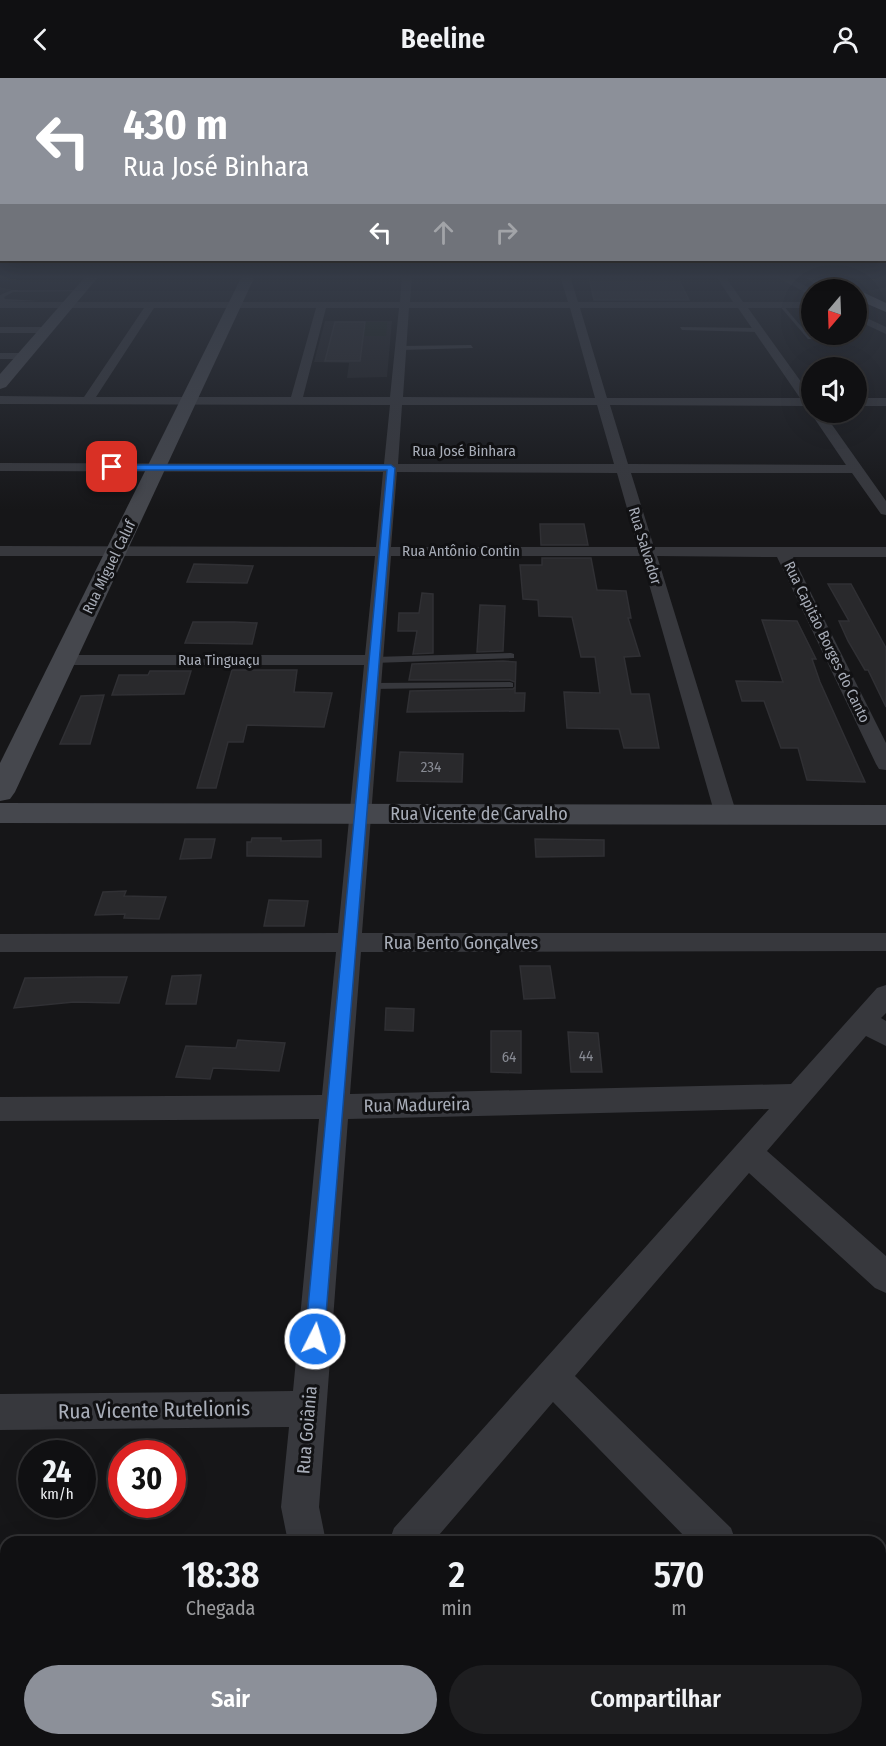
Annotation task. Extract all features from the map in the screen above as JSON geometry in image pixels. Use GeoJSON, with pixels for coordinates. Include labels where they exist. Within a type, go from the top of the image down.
{"type":"FeatureCollection","features":[{"type":"Feature","properties":{"kind":"street"},"geometry":{"type":"LineString","coordinates":[[88,400],[119,354]]}},
{"type":"Feature","properties":{"kind":"street","name":"Rua Miguel Caluf"},"geometry":{"type":"LineString","coordinates":[[0,792],[212,354]]}},
{"type":"Feature","properties":{"kind":"street"},"geometry":{"type":"LineString","coordinates":[[296,401],[309,354]]}},
{"type":"Feature","properties":{"kind":"street","name":"Rua Goiânia"},"geometry":{"type":"LineString","coordinates":[[306,1536],[300,1507],[401,354]]}},
{"type":"Feature","properties":{"kind":"street","name":"Rua Salvador"},"geometry":{"type":"LineString","coordinates":[[588,354],[726,815]]}},
{"type":"Feature","properties":{"kind":"street"},"geometry":{"type":"LineString","coordinates":[[775,354],[801,391]]}},
{"type":"Feature","properties":{"kind":"street"},"geometry":{"type":"LineString","coordinates":[[0,356],[24,356]]}},
{"type":"Feature","properties":{"kind":"street"},"geometry":{"type":"LineString","coordinates":[[0,384],[24,356]]}},
{"type":"Feature","properties":{"kind":"street"},"geometry":{"type":"LineString","coordinates":[[0,400],[602,402],[801,406]]}},
{"type":"Feature","properties":{"kind":"street"},"geometry":{"type":"LineString","coordinates":[[867,402],[886,402]]}},
{"type":"Feature","properties":{"kind":"street"},"geometry":{"type":"LineString","coordinates":[[824,423],[886,511]]}},
{"type":"Feature","properties":{"kind":"street","name":"Rua José Binhara"},"geometry":{"type":"LineString","coordinates":[[0,467],[856,469]]}},
{"type":"Feature","properties":{"kind":"street","name":"Rua Antônio Contin"},"geometry":{"type":"LineString","coordinates":[[0,551],[886,552]]}},
{"type":"Feature","properties":{"kind":"street","name":"Rua Capitão Borges do Canto"},"geometry":{"type":"LineString","coordinates":[[783,552],[886,764]]}},
{"type":"Feature","properties":{"kind":"street","name":"Rua Tinguaçu"},"geometry":{"type":"LineString","coordinates":[[64,660],[374,660]]}},
{"type":"Feature","properties":{"kind":"street","name":"Rua Vicente de Carvalho"},"geometry":{"type":"LineString","coordinates":[[0,813],[886,815]]}},
{"type":"Feature","properties":{"kind":"street","name":"Rua Bento Gonçalves"},"geometry":{"type":"LineString","coordinates":[[0,943],[886,942]]}},
{"type":"Feature","properties":{"kind":"street"},"geometry":{"type":"LineString","coordinates":[[413,1536],[798,1096],[875,1028],[886,995]]}},
{"type":"Feature","properties":{"kind":"street","name":"Rua Madureira"},"geometry":{"type":"LineString","coordinates":[[0,1109],[335,1107],[798,1096]]}},
{"type":"Feature","properties":{"kind":"street"},"geometry":{"type":"LineString","coordinates":[[748,1154],[886,1277]]}},
{"type":"Feature","properties":{"kind":"street"},"geometry":{"type":"LineString","coordinates":[[552,1377],[711,1536]]}},
{"type":"Feature","properties":{"kind":"street","name":"Rua Vicente Rutelionis"},"geometry":{"type":"LineString","coordinates":[[0,1412],[309,1409]]}},
{"type":"Feature","properties":{"kind":"lane"},"geometry":{"type":"LineString","coordinates":[[374,660],[510,656]]}},
{"type":"Feature","properties":{"kind":"lane"},"geometry":{"type":"LineString","coordinates":[[372,686],[510,685]]}},
{"type":"Feature","properties":{"kind":"shaded area"},"geometry":{"type":"Polygon","coordinates":[[[316,354],[389,354],[387,377],[347,378],[349,363],[314,362],[316,354]]]}},
{"type":"Feature","properties":{"kind":"building"},"geometry":{"type":"Polygon","coordinates":[[[327,354],[361,354],[360,361],[325,361],[327,354]]]}},
{"type":"Feature","properties":{"kind":"building"},"geometry":{"type":"Polygon","coordinates":[[[540,524],[584,524],[588,545],[541,545],[540,524]]]}},
{"type":"Feature","properties":{"kind":"building"},"geometry":{"type":"Polygon","coordinates":[[[542,558],[591,558],[597,590],[626,591],[631,618],[628,618],[640,656],[624,657],[631,694],[649,694],[659,748],[624,748],[619,729],[567,728],[564,692],[600,693],[595,657],[581,657],[572,617],[539,616],[538,600],[523,599],[520,565],[542,565],[542,558]]]}},
{"type":"Feature","properties":{"kind":"building"},"geometry":{"type":"Polygon","coordinates":[[[194,564],[253,566],[247,583],[187,582],[194,564]]]}},
{"type":"Feature","properties":{"kind":"building"},"geometry":{"type":"Polygon","coordinates":[[[828,584],[851,584],[886,648],[886,707],[868,670],[865,670],[848,641],[839,621],[849,621],[828,584]]]}},
{"type":"Feature","properties":{"kind":"building"},"geometry":{"type":"Polygon","coordinates":[[[422,593],[433,594],[433,653],[413,654],[417,631],[398,631],[399,613],[419,613],[422,593]]]}},
{"type":"Feature","properties":{"kind":"building"},"geometry":{"type":"Polygon","coordinates":[[[480,605],[505,606],[503,651],[477,652],[480,605]]]}},
{"type":"Feature","properties":{"kind":"building"},"geometry":{"type":"Polygon","coordinates":[[[762,620],[797,621],[816,659],[812,659],[820,682],[865,782],[807,780],[798,748],[781,748],[764,701],[742,701],[736,681],[783,682],[762,620]]]}},
{"type":"Feature","properties":{"kind":"building"},"geometry":{"type":"Polygon","coordinates":[[[193,622],[257,623],[252,644],[185,643],[193,622]]]}},
{"type":"Feature","properties":{"kind":"building"},"geometry":{"type":"Polygon","coordinates":[[[516,662],[515,693],[525,693],[524,711],[407,712],[410,691],[513,689],[515,687],[515,682],[510,680],[409,680],[412,664],[516,662]]]}},
{"type":"Feature","properties":{"kind":"building"},"geometry":{"type":"Polygon","coordinates":[[[232,670],[297,670],[294,692],[332,693],[324,727],[247,725],[243,742],[228,742],[216,788],[197,788],[232,670]]]}},
{"type":"Feature","properties":{"kind":"building"},"geometry":{"type":"Polygon","coordinates":[[[150,671],[191,671],[184,694],[112,695],[119,675],[148,675],[150,671]]]}},
{"type":"Feature","properties":{"kind":"building"},"geometry":{"type":"Polygon","coordinates":[[[104,695],[90,744],[60,744],[81,696],[104,695]]]}},
{"type":"Feature","properties":{"kind":"building"},"geometry":{"type":"Polygon","coordinates":[[[400,752],[463,754],[462,782],[397,781],[400,752]]]}},
{"type":"Feature","properties":{"kind":"building"},"geometry":{"type":"Polygon","coordinates":[[[252,838],[281,838],[281,841],[321,840],[321,857],[247,856],[247,842],[251,842],[252,838]]]}},
{"type":"Feature","properties":{"kind":"building"},"geometry":{"type":"Polygon","coordinates":[[[185,839],[215,839],[211,858],[180,859],[185,839]]]}},
{"type":"Feature","properties":{"kind":"building"},"geometry":{"type":"Polygon","coordinates":[[[535,839],[604,840],[604,856],[536,857],[535,839]]]}},
{"type":"Feature","properties":{"kind":"building"},"geometry":{"type":"Polygon","coordinates":[[[126,891],[124,896],[166,897],[159,919],[124,918],[125,914],[95,915],[103,892],[126,891]]]}},
{"type":"Feature","properties":{"kind":"building"},"geometry":{"type":"Polygon","coordinates":[[[269,900],[308,901],[304,926],[264,926],[269,900]]]}},
{"type":"Feature","properties":{"kind":"building"},"geometry":{"type":"Polygon","coordinates":[[[520,966],[550,966],[555,998],[524,999],[520,966]]]}},
{"type":"Feature","properties":{"kind":"building"},"geometry":{"type":"Polygon","coordinates":[[[201,975],[196,1004],[166,1004],[172,976],[201,975]]]}},
{"type":"Feature","properties":{"kind":"building"},"geometry":{"type":"Polygon","coordinates":[[[127,977],[119,1003],[74,1002],[14,1008],[25,978],[127,977]]]}},
{"type":"Feature","properties":{"kind":"building"},"geometry":{"type":"Polygon","coordinates":[[[386,1008],[414,1009],[413,1031],[385,1030],[386,1008]]]}},
{"type":"Feature","properties":{"kind":"building"},"geometry":{"type":"Polygon","coordinates":[[[491,1031],[521,1031],[521,1073],[491,1072],[491,1031]]]}},
{"type":"Feature","properties":{"kind":"building"},"geometry":{"type":"Polygon","coordinates":[[[568,1032],[598,1033],[602,1072],[571,1072],[568,1032]]]}},
{"type":"Feature","properties":{"kind":"building"},"geometry":{"type":"Polygon","coordinates":[[[238,1040],[285,1043],[279,1071],[213,1068],[210,1079],[176,1077],[186,1046],[236,1048],[238,1040]]]}},
{"type":"Feature","properties":{"kind":"route"},"geometry":{"type":"LineString","coordinates":[[112,467],[391,468],[315,1339]]}}]}
